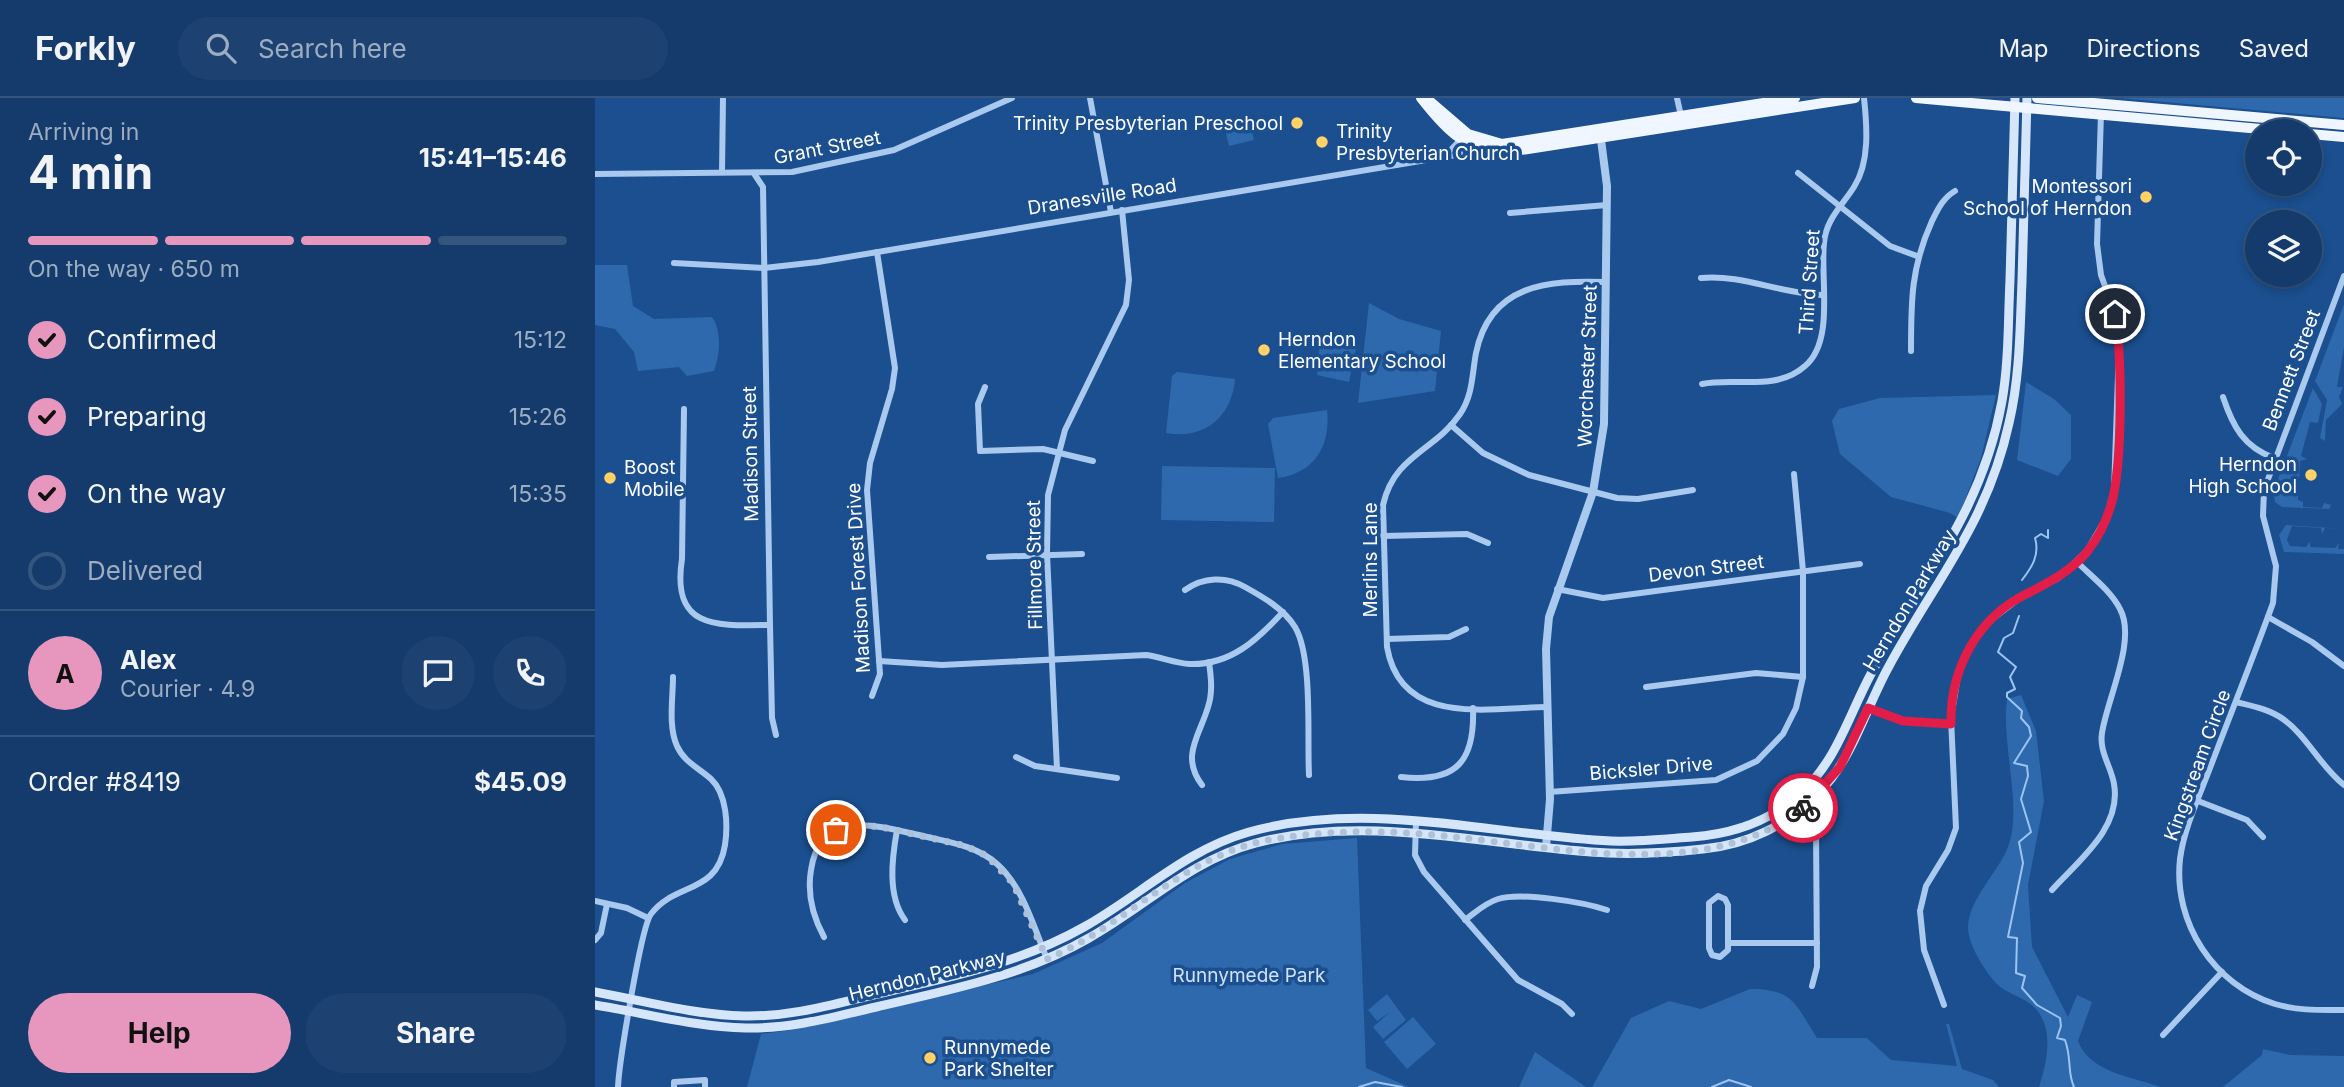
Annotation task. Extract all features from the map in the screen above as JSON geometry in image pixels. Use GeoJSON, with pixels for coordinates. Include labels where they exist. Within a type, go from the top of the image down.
{"type":"FeatureCollection","features":[{"type":"Feature","properties":{"kind":"main road"},"geometry":{"type":"LineString","coordinates":[[1423,98],[1465,139],[1502,144],[1600,135],[1855,98]]}},
{"type":"Feature","properties":{"kind":"main road"},"geometry":{"type":"LineString","coordinates":[[1600,135],[1681,116],[1795,98]]}},
{"type":"Feature","properties":{"kind":"main road"},"geometry":{"type":"LineString","coordinates":[[1916,98],[2015,102],[2344,125]]}},
{"type":"Feature","properties":{"kind":"main road"},"geometry":{"type":"LineString","coordinates":[[2037,98],[2101,109],[2245,126]]}},
{"type":"Feature","properties":{"kind":"main road","name":"Herndon Parkway"},"geometry":{"type":"LineString","coordinates":[[595,992],[727,1015],[790,1014],[977,970],[1042,948],[1106,913],[1179,862],[1226,839],[1262,829],[1300,823],[1375,819],[1416,821],[1626,841],[1714,836],[1763,820],[1799,795],[1822,771],[1836,749],[1886,646],[1954,537],[1988,456],[2001,404],[2006,364],[2015,102]]}},
{"type":"Feature","properties":{"kind":"main road","name":"Herndon Parkway"},"geometry":{"type":"LineString","coordinates":[[595,1005],[735,1028],[795,1025],[986,981],[1047,959],[1120,919],[1185,873],[1231,850],[1267,840],[1366,832],[1617,853],[1717,847],[1764,833],[1806,805],[1825,787],[1846,757],[1890,664],[1969,533],[1995,474],[2009,425],[2019,349],[2027,103]]}},
{"type":"Feature","properties":{"kind":"main road"},"geometry":{"type":"LineString","coordinates":[[2322,135],[2344,137]]}},
{"type":"Feature","properties":{"kind":"street"},"geometry":{"type":"LineString","coordinates":[[722,172],[723,98]]}},
{"type":"Feature","properties":{"kind":"street","name":"Grant Street"},"geometry":{"type":"LineString","coordinates":[[595,174],[722,172],[755,175],[792,172],[878,155],[1012,98]]}},
{"type":"Feature","properties":{"kind":"street"},"geometry":{"type":"LineString","coordinates":[[1090,98],[1111,212]]}},
{"type":"Feature","properties":{"kind":"street"},"geometry":{"type":"LineString","coordinates":[[1677,98],[1681,116]]}},
{"type":"Feature","properties":{"kind":"street","name":"Third Street"},"geometry":{"type":"LineString","coordinates":[[1702,384],[1743,384],[1777,379],[1805,367],[1821,344],[1826,228],[1855,186],[1863,166],[1864,98]]}},
{"type":"Feature","properties":{"kind":"street"},"geometry":{"type":"LineString","coordinates":[[1944,1005],[1924,950],[1920,924],[1926,886],[1948,850],[1956,828],[1951,724],[1953,694],[1959,670],[1980,631],[2004,608],[2058,578],[2077,562],[2095,539],[2106,518],[2116,477],[2119,347],[2115,314],[2101,275],[2097,244],[2101,109]]}},
{"type":"Feature","properties":{"kind":"street","name":"Worchester Street"},"geometry":{"type":"LineString","coordinates":[[1546,847],[1549,792],[1546,633],[1557,589],[1593,492],[1605,415],[1607,205],[1600,135]]}},
{"type":"Feature","properties":{"kind":"street","name":"Dranesville Road"},"geometry":{"type":"LineString","coordinates":[[674,263],[764,268],[877,252],[1445,157],[1464,151],[1465,139]]}},
{"type":"Feature","properties":{"kind":"street"},"geometry":{"type":"LineString","coordinates":[[1798,173],[1890,246],[1917,256]]}},
{"type":"Feature","properties":{"kind":"street","name":"Madison Street"},"geometry":{"type":"LineString","coordinates":[[755,175],[763,187],[772,718],[776,735]]}},
{"type":"Feature","properties":{"kind":"street"},"geometry":{"type":"LineString","coordinates":[[1911,351],[1912,284],[1917,256],[1940,205],[1955,191]]}},
{"type":"Feature","properties":{"kind":"street"},"geometry":{"type":"LineString","coordinates":[[1510,213],[1607,205]]}},
{"type":"Feature","properties":{"kind":"street","name":"Fillmore Street"},"geometry":{"type":"LineString","coordinates":[[1057,769],[1047,554],[1048,495],[1058,450],[1070,416],[1126,304],[1129,280],[1122,210]]}},
{"type":"Feature","properties":{"kind":"street","name":"Madison Forest Drive"},"geometry":{"type":"LineString","coordinates":[[872,696],[879,683],[879,661],[867,476],[892,389],[895,368],[877,252]]}},
{"type":"Feature","properties":{"kind":"street","name":"Bennett Street"},"geometry":{"type":"LineString","coordinates":[[2263,516],[2264,490],[2274,458],[2344,276]]}},
{"type":"Feature","properties":{"kind":"street"},"geometry":{"type":"LineString","coordinates":[[1701,278],[1725,277],[1791,293],[1823,295]]}},
{"type":"Feature","properties":{"kind":"street","name":"Merlins Lane"},"geometry":{"type":"LineString","coordinates":[[1547,707],[1440,706],[1411,692],[1392,667],[1387,639],[1383,505],[1395,475],[1451,425],[1469,396],[1478,344],[1497,309],[1519,292],[1538,285],[1561,281],[1606,282]]}},
{"type":"Feature","properties":{"kind":"street"},"geometry":{"type":"LineString","coordinates":[[985,387],[978,404],[980,451],[1058,450],[1093,461]]}},
{"type":"Feature","properties":{"kind":"street"},"geometry":{"type":"LineString","coordinates":[[2223,397],[2232,424],[2241,437],[2262,454],[2274,458]]}},
{"type":"Feature","properties":{"kind":"street"},"geometry":{"type":"LineString","coordinates":[[684,409],[682,559],[679,581],[682,595],[689,611],[701,621],[718,626],[770,625]]}},
{"type":"Feature","properties":{"kind":"street"},"geometry":{"type":"LineString","coordinates":[[1451,425],[1483,453],[1518,471],[1593,492],[1629,499],[1693,490]]}},
{"type":"Feature","properties":{"kind":"street","name":"Bicksler Drive"},"geometry":{"type":"LineString","coordinates":[[1549,792],[1701,783],[1731,775],[1757,761],[1783,734],[1796,708],[1803,677],[1803,571],[1794,474]]}},
{"type":"Feature","properties":{"kind":"street","name":"Kingstream Circle"},"geometry":{"type":"LineString","coordinates":[[2263,516],[2277,578],[2268,618],[2183,844],[2180,889],[2193,933],[2222,972],[2245,990],[2275,1004],[2304,1009],[2344,1010]]}},
{"type":"Feature","properties":{"kind":"street"},"geometry":{"type":"LineString","coordinates":[[1383,536],[1467,534],[1488,543]]}},
{"type":"Feature","properties":{"kind":"street"},"geometry":{"type":"LineString","coordinates":[[989,558],[1082,554]]}},
{"type":"Feature","properties":{"kind":"street"},"geometry":{"type":"LineString","coordinates":[[2052,890],[2102,834],[2115,805],[2115,785],[2101,739],[2125,643],[2125,624],[2114,600],[2077,562]]}},
{"type":"Feature","properties":{"kind":"street","name":"Devon Street"},"geometry":{"type":"LineString","coordinates":[[1557,589],[1603,598],[1860,564]]}},
{"type":"Feature","properties":{"kind":"street"},"geometry":{"type":"LineString","coordinates":[[1185,590],[1202,581],[1234,582],[1283,612],[1296,629],[1304,649],[1309,775]]}},
{"type":"Feature","properties":{"kind":"street"},"geometry":{"type":"LineString","coordinates":[[879,661],[942,665],[1146,655],[1178,662],[1209,662],[1245,648],[1283,612]]}},
{"type":"Feature","properties":{"kind":"street"},"geometry":{"type":"LineString","coordinates":[[2268,618],[2312,642],[2344,666]]}},
{"type":"Feature","properties":{"kind":"street"},"geometry":{"type":"LineString","coordinates":[[1387,639],[1449,637],[1466,629]]}},
{"type":"Feature","properties":{"kind":"street"},"geometry":{"type":"LineString","coordinates":[[1202,785],[1193,772],[1191,756],[1196,734],[1209,705],[1209,662]]}},
{"type":"Feature","properties":{"kind":"street"},"geometry":{"type":"LineString","coordinates":[[1646,687],[1756,673],[1803,677]]}},
{"type":"Feature","properties":{"kind":"street"},"geometry":{"type":"LineString","coordinates":[[618,1087],[648,918],[669,898],[696,887],[712,875],[720,864],[726,839],[725,810],[719,791],[711,779],[685,759],[675,742],[673,677]]}},
{"type":"Feature","properties":{"kind":"street"},"geometry":{"type":"LineString","coordinates":[[2236,702],[2264,710],[2284,720],[2344,785]]}},
{"type":"Feature","properties":{"kind":"street"},"geometry":{"type":"LineString","coordinates":[[1401,777],[1438,777],[1462,762],[1473,737],[1473,708]]}},
{"type":"Feature","properties":{"kind":"street"},"geometry":{"type":"LineString","coordinates":[[1868,708],[1903,721],[1951,724]]}},
{"type":"Feature","properties":{"kind":"street"},"geometry":{"type":"LineString","coordinates":[[1016,757],[1035,766],[1117,778]]}},
{"type":"Feature","properties":{"kind":"street"},"geometry":{"type":"LineString","coordinates":[[1799,795],[1817,827],[1817,967],[1812,986]]}},
{"type":"Feature","properties":{"kind":"street"},"geometry":{"type":"LineString","coordinates":[[2198,802],[2247,820],[2263,836]]}},
{"type":"Feature","properties":{"kind":"street"},"geometry":{"type":"LineString","coordinates":[[1416,821],[1413,845],[1419,863],[1518,980],[1562,1004],[1571,1014]]}},
{"type":"Feature","properties":{"kind":"street"},"geometry":{"type":"LineString","coordinates":[[824,937],[814,919],[809,880],[814,850],[822,839],[848,827],[865,825],[966,846],[997,864],[1013,883],[1047,959]]}},
{"type":"Feature","properties":{"kind":"street"},"geometry":{"type":"LineString","coordinates":[[897,831],[893,858],[895,898],[905,920]]}},
{"type":"Feature","properties":{"kind":"street"},"geometry":{"type":"LineString","coordinates":[[1465,920],[1487,904],[1505,897],[1587,905],[1607,910]]}},
{"type":"Feature","properties":{"kind":"street"},"geometry":{"type":"LineString","coordinates":[[1714,897],[1722,897],[1727,902],[1728,943],[1724,956],[1716,957],[1710,952],[1709,903],[1714,897]]}},
{"type":"Feature","properties":{"kind":"street"},"geometry":{"type":"LineString","coordinates":[[595,901],[648,918]]}},
{"type":"Feature","properties":{"kind":"street"},"geometry":{"type":"LineString","coordinates":[[595,940],[601,933],[607,904]]}},
{"type":"Feature","properties":{"kind":"street"},"geometry":{"type":"LineString","coordinates":[[1728,943],[1817,943]]}},
{"type":"Feature","properties":{"kind":"street"},"geometry":{"type":"LineString","coordinates":[[2163,1035],[2222,972]]}},
{"type":"Feature","properties":{"kind":"street"},"geometry":{"type":"LineString","coordinates":[[674,1087],[674,1082],[705,1080],[705,1087]]}},
{"type":"Feature","properties":{"kind":"green space"},"geometry":{"type":"Polygon","coordinates":[[[2120,98],[2344,98],[2344,118],[2120,98]]]}},
{"type":"Feature","properties":{"kind":"green space"},"geometry":{"type":"Polygon","coordinates":[[[1248,115],[1254,140],[1229,146],[1223,121],[1248,115]]]}},
{"type":"Feature","properties":{"kind":"green space"},"geometry":{"type":"Polygon","coordinates":[[[595,265],[627,265],[633,306],[654,319],[712,317],[719,343],[714,371],[687,376],[679,367],[638,371],[634,352],[615,329],[595,325],[595,265]]]}},
{"type":"Feature","properties":{"kind":"green space"},"geometry":{"type":"Polygon","coordinates":[[[1369,303],[1399,319],[1441,331],[1435,391],[1358,403],[1369,303]]]}},
{"type":"Feature","properties":{"kind":"green space"},"geometry":{"type":"Polygon","coordinates":[[[2344,304],[2344,347],[2337,387],[2343,387],[2339,397],[2342,404],[2326,420],[2325,441],[2320,438],[2327,400],[2315,381],[2344,304]]]}},
{"type":"Feature","properties":{"kind":"green space"},"geometry":{"type":"Polygon","coordinates":[[[1320,340],[1357,344],[1349,382],[1317,375],[1320,340]]]}},
{"type":"Feature","properties":{"kind":"green space"},"geometry":{"type":"Polygon","coordinates":[[[1177,372],[1235,379],[1233,393],[1222,415],[1204,429],[1192,433],[1166,433],[1172,376],[1177,372]]]}},
{"type":"Feature","properties":{"kind":"green space"},"geometry":{"type":"Polygon","coordinates":[[[2026,382],[2054,399],[2071,415],[2071,459],[2058,476],[2017,460],[2026,382]]]}},
{"type":"Feature","properties":{"kind":"green space"},"geometry":{"type":"Polygon","coordinates":[[[2313,388],[2322,404],[2318,423],[2310,422],[2301,456],[2307,459],[2300,461],[2298,500],[2303,502],[2303,507],[2322,508],[2324,503],[2331,505],[2329,509],[2282,507],[2275,502],[2273,492],[2313,388]]]}},
{"type":"Feature","properties":{"kind":"green space"},"geometry":{"type":"Polygon","coordinates":[[[1996,395],[1981,458],[1958,518],[1950,513],[1891,497],[1840,454],[1832,421],[1839,409],[1880,398],[1996,395]]]}},
{"type":"Feature","properties":{"kind":"green space"},"geometry":{"type":"Polygon","coordinates":[[[1327,410],[1326,435],[1318,455],[1302,470],[1278,478],[1268,424],[1273,418],[1327,410]]]}},
{"type":"Feature","properties":{"kind":"green space"},"geometry":{"type":"Polygon","coordinates":[[[1162,466],[1275,468],[1274,522],[1161,520],[1162,466]]]}},
{"type":"Feature","properties":{"kind":"green space"},"geometry":{"type":"Polygon","coordinates":[[[2286,525],[2344,529],[2325,528],[2322,534],[2321,528],[2292,526],[2287,540],[2290,546],[2306,547],[2309,542],[2311,547],[2335,548],[2339,543],[2338,549],[2344,549],[2344,554],[2284,552],[2279,535],[2286,525]]]}},
{"type":"Feature","properties":{"kind":"green space"},"geometry":{"type":"Polygon","coordinates":[[[2021,695],[2036,731],[2044,801],[2028,885],[2032,947],[2068,1017],[2077,995],[2092,1002],[2078,1041],[2084,1052],[2102,1067],[2113,1072],[2161,1087],[2039,1087],[2047,1046],[2041,1015],[2030,1004],[1997,984],[1981,963],[1972,945],[1968,927],[1970,915],[1981,891],[2008,847],[2012,831],[2013,795],[2007,736],[2007,699],[2021,695]]]}},
{"type":"Feature","properties":{"kind":"green space","name":"Runnymede Park"},"geometry":{"type":"Polygon","coordinates":[[[1357,838],[1366,1068],[1409,1087],[747,1087],[761,1034],[792,1030],[1033,974],[1102,943],[1185,883],[1230,859],[1282,844],[1357,838]]]}},
{"type":"Feature","properties":{"kind":"green space"},"geometry":{"type":"Polygon","coordinates":[[[1750,989],[1776,992],[1792,1001],[1817,1038],[1867,1038],[1891,1060],[1957,1066],[1946,1024],[1949,1024],[1962,1069],[1993,1080],[1999,1087],[1592,1087],[1631,1018],[1669,1001],[1701,1009],[1750,989]]]}},
{"type":"Feature","properties":{"kind":"green space"},"geometry":{"type":"Polygon","coordinates":[[[1387,994],[1406,1020],[1383,1039],[1373,1027],[1390,1012],[1377,1021],[1368,1010],[1387,994]]]}},
{"type":"Feature","properties":{"kind":"green space"},"geometry":{"type":"Polygon","coordinates":[[[1413,1017],[1436,1044],[1407,1069],[1384,1042],[1413,1017]]]}},
{"type":"Feature","properties":{"kind":"green space"},"geometry":{"type":"Polygon","coordinates":[[[2263,1049],[2290,1055],[2344,1056],[2344,1087],[2223,1087],[2262,1055],[2263,1049]]]}},
{"type":"Feature","properties":{"kind":"green space"},"geometry":{"type":"Polygon","coordinates":[[[1535,1052],[1586,1087],[1519,1087],[1535,1052]]]}},
{"type":"Feature","properties":{"kind":"waterway"},"geometry":{"type":"LineString","coordinates":[[2022,580],[2034,561],[2035,538],[2041,534],[2048,538],[2048,530]]}},
{"type":"Feature","properties":{"kind":"waterway"},"geometry":{"type":"LineString","coordinates":[[2019,616],[2013,633],[2004,638],[1998,652],[2016,667],[2010,677],[2015,689],[2007,693],[2007,697],[2022,711],[2021,718],[2029,727],[2031,736],[2014,763],[2027,766],[2028,776],[2021,799],[2031,832],[2019,842],[2023,863],[2008,937],[2017,938],[2016,973],[2025,976],[2022,988],[2037,1005],[2060,1018],[2061,1026],[2057,1038],[2065,1040],[2074,1087]]}},
{"type":"Feature","properties":{"kind":"waterway"},"geometry":{"type":"LineString","coordinates":[[1712,1087],[1729,1080],[1751,1087]]}},
{"type":"Feature","properties":{"kind":"waterway"},"geometry":{"type":"LineString","coordinates":[[1359,1087],[1375,1082],[1402,1087]]}},
{"type":"Feature","properties":{"kind":"way so far"},"geometry":{"type":"LineString","coordinates":[[836,830],[851,826],[877,826],[966,846],[987,856],[1013,883],[1047,959],[1111,925],[1173,880],[1207,861],[1231,850],[1267,840],[1304,835],[1384,831],[1591,852],[1705,849],[1729,845],[1764,833],[1803,808]]}},
{"type":"Feature","properties":{"kind":"place","name":"Trinity Presbyterian Preschool"},"geometry":{"type":"Point","coordinates":[1297,123]}},
{"type":"Feature","properties":{"kind":"place","name":"Trinity Presbyterian Church"},"geometry":{"type":"Point","coordinates":[1322,142]}},
{"type":"Feature","properties":{"kind":"place","name":"Montessori School of Herndon"},"geometry":{"type":"Point","coordinates":[2146,197]}},
{"type":"Feature","properties":{"kind":"place","name":"Herndon Elementary School"},"geometry":{"type":"Point","coordinates":[1264,350]}},
{"type":"Feature","properties":{"kind":"place","name":"Herndon High School"},"geometry":{"type":"Point","coordinates":[2311,475]}},
{"type":"Feature","properties":{"kind":"place","name":"Boost Mobile"},"geometry":{"type":"Point","coordinates":[610,478]}},
{"type":"Feature","properties":{"kind":"place","name":"Runnymede Park Shelter"},"geometry":{"type":"Point","coordinates":[930,1058]}},
{"type":"Feature","properties":{"kind":"route"},"geometry":{"type":"LineString","coordinates":[[1803,808],[1825,787],[1840,767],[1868,708],[1888,717],[1918,724],[1951,724],[1954,686],[1965,656],[1980,631],[2004,608],[2058,578],[2087,551],[2095,539],[2115,491],[2119,347],[2115,314]]}}]}
